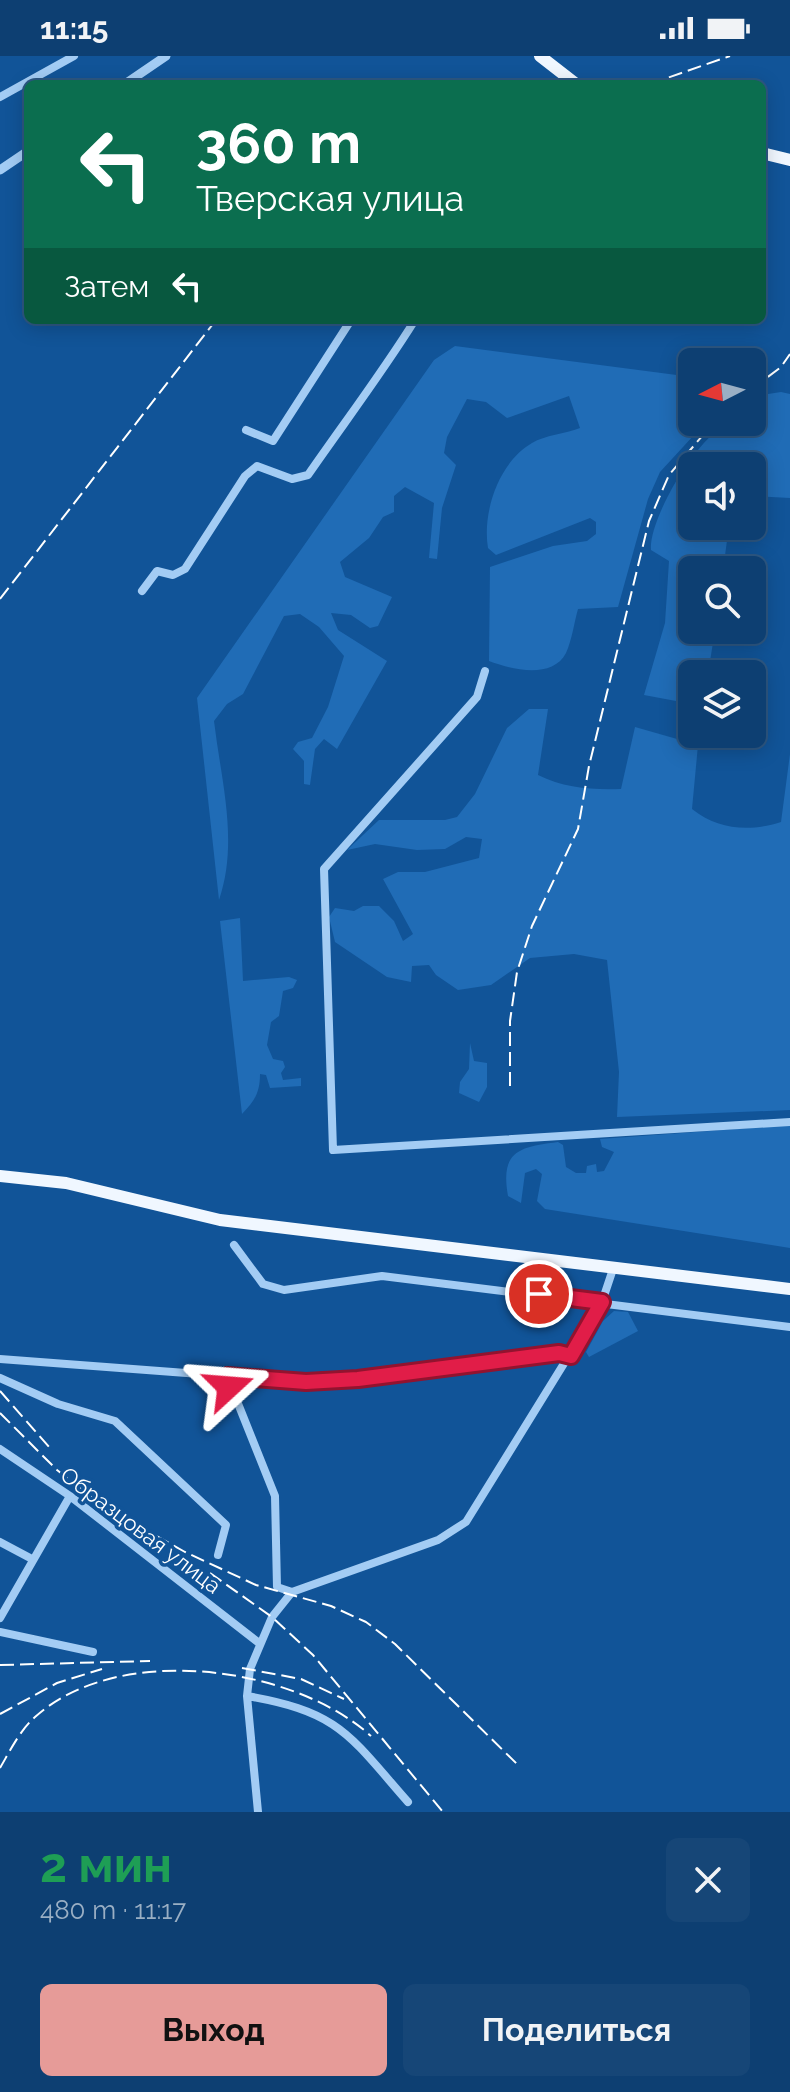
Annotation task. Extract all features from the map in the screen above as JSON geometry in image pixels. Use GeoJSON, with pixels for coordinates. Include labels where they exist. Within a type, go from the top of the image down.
{"type":"FeatureCollection","features":[{"type":"Feature","properties":{"kind":"main road"},"geometry":{"type":"LineString","coordinates":[[547,58],[572,80]]}},
{"type":"Feature","properties":{"kind":"main road"},"geometry":{"type":"LineString","coordinates":[[766,154],[790,160]]}},
{"type":"Feature","properties":{"kind":"main road"},"geometry":{"type":"LineString","coordinates":[[0,1176],[66,1183],[220,1220],[790,1289]]}},
{"type":"Feature","properties":{"kind":"street"},"geometry":{"type":"LineString","coordinates":[[31,80],[74,56]]}},
{"type":"Feature","properties":{"kind":"street"},"geometry":{"type":"LineString","coordinates":[[131,80],[166,56]]}},
{"type":"Feature","properties":{"kind":"street"},"geometry":{"type":"LineString","coordinates":[[0,97],[24,84]]}},
{"type":"Feature","properties":{"kind":"street"},"geometry":{"type":"LineString","coordinates":[[0,170],[24,154]]}},
{"type":"Feature","properties":{"kind":"street"},"geometry":{"type":"LineString","coordinates":[[246,430],[273,441],[348,324]]}},
{"type":"Feature","properties":{"kind":"street"},"geometry":{"type":"LineString","coordinates":[[142,591],[157,571],[173,575],[185,569],[245,476],[257,466],[292,479],[308,475],[367,389],[383,371],[412,324]]}},
{"type":"Feature","properties":{"kind":"street"},"geometry":{"type":"LineString","coordinates":[[485,671],[477,697],[324,869],[333,1150],[790,1122]]}},
{"type":"Feature","properties":{"kind":"street"},"geometry":{"type":"LineString","coordinates":[[234,1245],[263,1284],[284,1290],[382,1276],[790,1327]]}},
{"type":"Feature","properties":{"kind":"street"},"geometry":{"type":"LineString","coordinates":[[258,1812],[247,1696],[250,1669],[272,1617],[292,1592],[438,1540],[466,1522],[571,1356],[602,1302],[613,1269]]}},
{"type":"Feature","properties":{"kind":"street"},"geometry":{"type":"LineString","coordinates":[[2,1359],[139,1372],[306,1382],[345,1380],[559,1353],[571,1356]]}},
{"type":"Feature","properties":{"kind":"street"},"geometry":{"type":"LineString","coordinates":[[227,1376],[275,1496],[277,1587],[292,1592]]}},
{"type":"Feature","properties":{"kind":"street"},"geometry":{"type":"LineString","coordinates":[[0,1378],[58,1404],[118,1423],[226,1525],[218,1555]]}},
{"type":"Feature","properties":{"kind":"street","name":"Образцовая улица"},"geometry":{"type":"LineString","coordinates":[[0,1449],[70,1496],[259,1643]]}},
{"type":"Feature","properties":{"kind":"street"},"geometry":{"type":"LineString","coordinates":[[0,1618],[70,1496]]}},
{"type":"Feature","properties":{"kind":"street"},"geometry":{"type":"LineString","coordinates":[[0,1542],[32,1559]]}},
{"type":"Feature","properties":{"kind":"street"},"geometry":{"type":"LineString","coordinates":[[0,1632],[93,1652]]}},
{"type":"Feature","properties":{"kind":"street"},"geometry":{"type":"LineString","coordinates":[[247,1696],[311,1711],[340,1726],[408,1802]]}},
{"type":"Feature","properties":{"kind":"shaded area"},"geometry":{"type":"Polygon","coordinates":[[[455,346],[678,375],[678,436],[693,436],[660,472],[648,499],[618,607],[578,609],[568,648],[560,661],[541,670],[519,669],[489,661],[490,567],[553,546],[587,541],[596,534],[596,522],[590,518],[496,555],[488,548],[491,504],[502,475],[520,451],[537,440],[580,428],[569,396],[507,418],[486,402],[467,399],[447,437],[444,453],[456,465],[442,508],[437,559],[429,558],[434,503],[405,487],[394,496],[394,512],[383,517],[369,538],[340,562],[345,577],[392,597],[378,626],[370,628],[351,615],[331,613],[338,630],[387,661],[337,749],[324,739],[315,749],[310,785],[304,784],[304,761],[293,749],[298,742],[312,738],[328,707],[344,656],[319,627],[300,614],[284,616],[243,694],[227,704],[214,721],[228,833],[228,856],[219,900],[197,698],[434,360],[455,346]]]}},
{"type":"Feature","properties":{"kind":"shaded area"},"geometry":{"type":"Polygon","coordinates":[[[768,394],[790,394],[790,498],[766,497],[766,452],[696,452],[711,436],[766,436],[768,394]]]}},
{"type":"Feature","properties":{"kind":"shaded area"},"geometry":{"type":"Polygon","coordinates":[[[678,479],[678,540],[727,540],[725,556],[678,556],[678,644],[713,644],[710,660],[678,660],[678,701],[644,695],[665,623],[669,561],[651,550],[652,536],[678,479]]]}},
{"type":"Feature","properties":{"kind":"shaded area"},"geometry":{"type":"Polygon","coordinates":[[[529,709],[548,709],[538,775],[589,788],[621,789],[635,727],[678,739],[678,748],[698,748],[692,809],[713,821],[735,827],[758,827],[781,822],[790,754],[790,1110],[617,1117],[619,1072],[607,960],[574,954],[530,958],[491,985],[458,990],[436,975],[429,965],[412,966],[411,982],[387,977],[335,942],[329,917],[335,908],[354,911],[363,906],[379,906],[394,921],[403,941],[413,934],[383,879],[398,872],[425,872],[479,858],[482,839],[466,837],[445,849],[417,850],[375,844],[347,850],[379,820],[445,820],[457,817],[475,794],[507,728],[529,709]]]}},
{"type":"Feature","properties":{"kind":"shaded area"},"geometry":{"type":"Polygon","coordinates":[[[240,918],[243,981],[289,977],[297,980],[293,988],[283,991],[279,1016],[271,1022],[267,1045],[273,1059],[283,1061],[283,1080],[301,1078],[301,1086],[270,1088],[266,1075],[260,1074],[256,1096],[242,1114],[220,921],[240,918]]]}},
{"type":"Feature","properties":{"kind":"shaded area"},"geometry":{"type":"Polygon","coordinates":[[[470,1043],[474,1061],[487,1063],[487,1087],[479,1102],[459,1093],[460,1082],[469,1069],[470,1043]]]}},
{"type":"Feature","properties":{"kind":"shaded area"},"geometry":{"type":"Polygon","coordinates":[[[790,1125],[790,1248],[545,1209],[537,1201],[542,1174],[536,1169],[525,1173],[521,1203],[508,1196],[506,1181],[510,1160],[523,1149],[533,1146],[558,1142],[563,1145],[566,1167],[576,1173],[586,1173],[587,1166],[596,1164],[597,1172],[604,1171],[614,1152],[602,1147],[600,1139],[790,1125]]]}},
{"type":"Feature","properties":{"kind":"shaded area"},"geometry":{"type":"Polygon","coordinates":[[[614,1311],[628,1312],[638,1331],[589,1357],[586,1352],[603,1321],[614,1311]]]}},
{"type":"Feature","properties":{"kind":"railway"},"geometry":{"type":"LineString","coordinates":[[661,80],[730,56]]}},
{"type":"Feature","properties":{"kind":"railway"},"geometry":{"type":"LineString","coordinates":[[0,599],[213,324]]}},
{"type":"Feature","properties":{"kind":"railway"},"geometry":{"type":"LineString","coordinates":[[766,378],[781,367],[790,354]]}},
{"type":"Feature","properties":{"kind":"railway"},"geometry":{"type":"LineString","coordinates":[[510,1086],[510,1021],[517,972],[532,926],[578,829],[589,766],[649,521],[669,475],[702,436]]}},
{"type":"Feature","properties":{"kind":"railway"},"geometry":{"type":"LineString","coordinates":[[0,1391],[50,1448]]}},
{"type":"Feature","properties":{"kind":"railway"},"geometry":{"type":"LineString","coordinates":[[0,1413],[57,1470],[100,1504],[185,1552],[256,1585],[331,1606],[366,1622],[395,1644],[520,1767]]}},
{"type":"Feature","properties":{"kind":"railway"},"geometry":{"type":"LineString","coordinates":[[210,1573],[272,1617],[313,1655],[443,1812]]}},
{"type":"Feature","properties":{"kind":"railway"},"geometry":{"type":"LineString","coordinates":[[0,1665],[150,1661]]}},
{"type":"Feature","properties":{"kind":"railway"},"geometry":{"type":"LineString","coordinates":[[242,1668],[301,1679],[344,1699]]}},
{"type":"Feature","properties":{"kind":"railway"},"geometry":{"type":"LineString","coordinates":[[0,1714],[57,1683],[102,1669]]}},
{"type":"Feature","properties":{"kind":"railway"},"geometry":{"type":"LineString","coordinates":[[0,1768],[30,1722],[70,1693],[111,1678],[157,1671],[204,1672],[252,1679],[297,1693],[337,1712],[371,1736]]}},
{"type":"Feature","properties":{"kind":"route"},"geometry":{"type":"LineString","coordinates":[[229,1387],[227,1376],[306,1382],[358,1379],[559,1353],[571,1356],[602,1302],[539,1294]]}}]}
